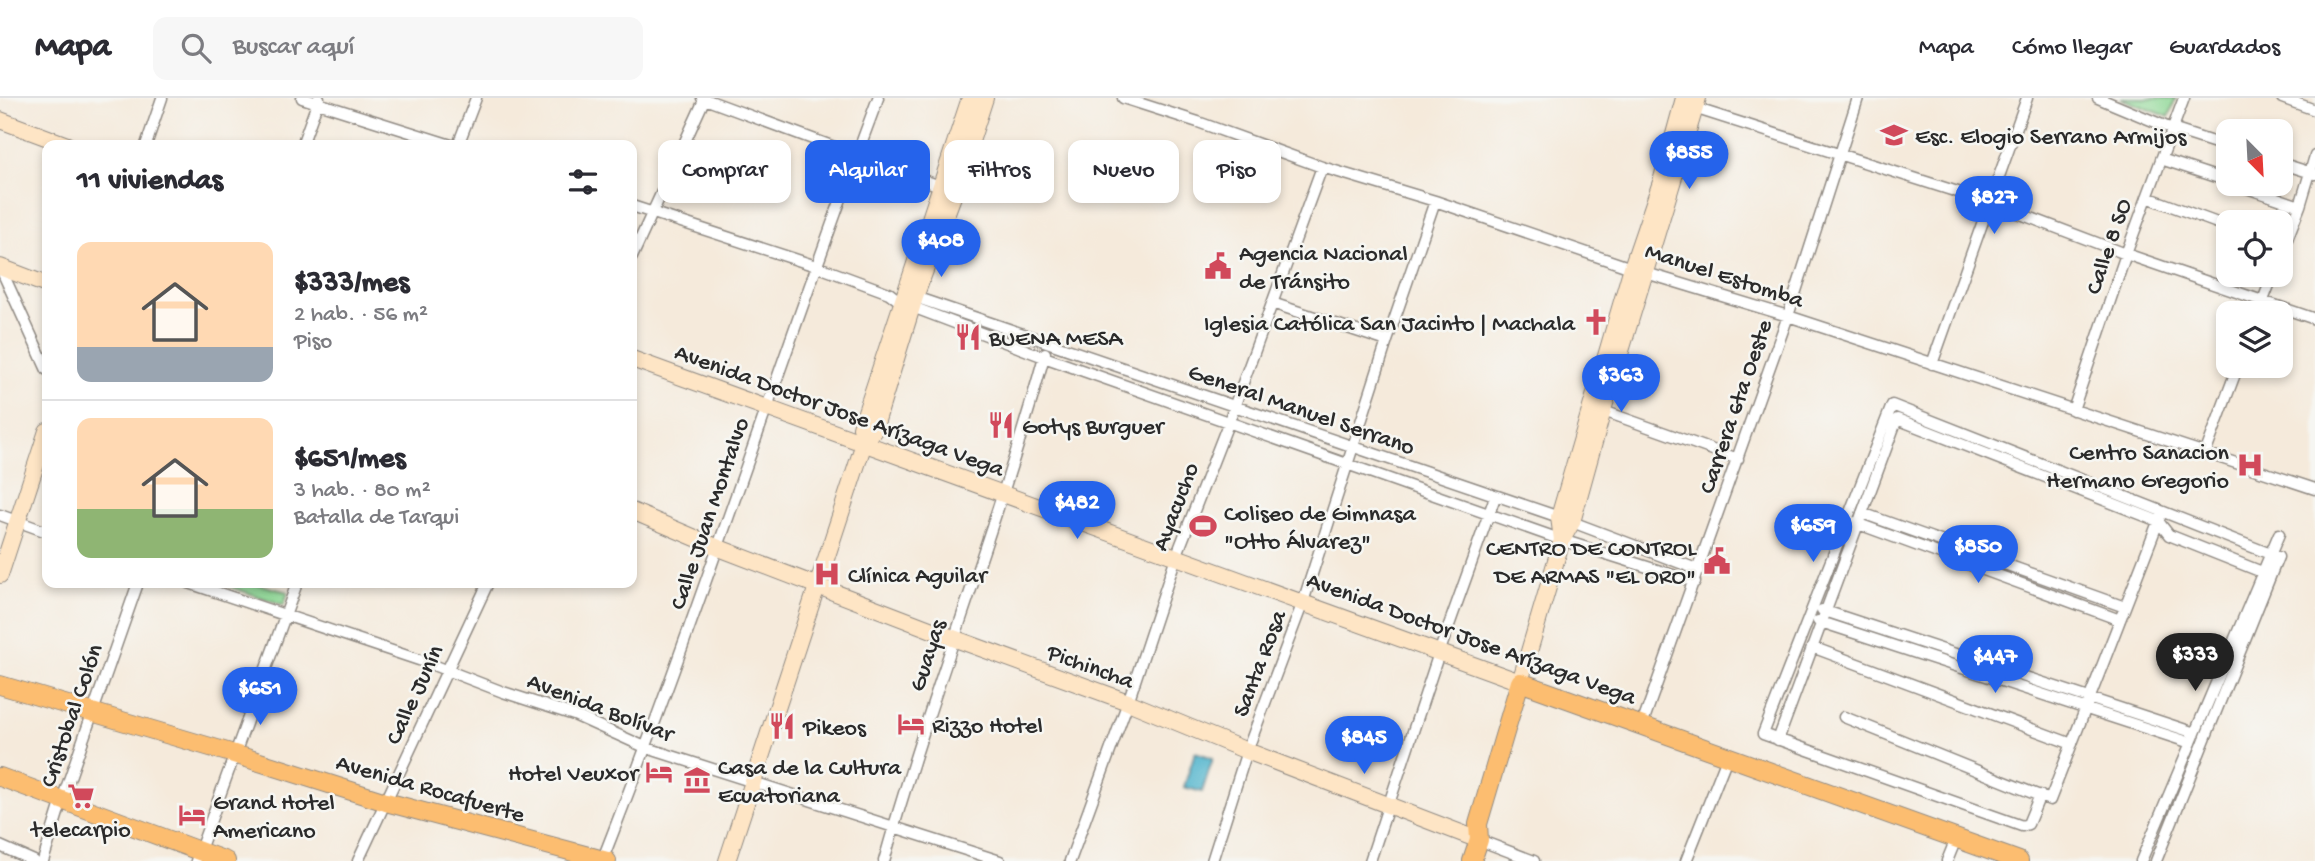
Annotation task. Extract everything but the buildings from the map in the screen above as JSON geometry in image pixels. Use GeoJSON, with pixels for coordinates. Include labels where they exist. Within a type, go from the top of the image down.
{"type":"FeatureCollection","features":[{"type":"Feature","properties":{"kind":"main road"},"geometry":{"type":"LineString","coordinates":[[960,140],[970,98]]}},
{"type":"Feature","properties":{"kind":"main road"},"geometry":{"type":"LineString","coordinates":[[968,140],[985,98]]}},
{"type":"Feature","properties":{"kind":"main road"},"geometry":{"type":"LineString","coordinates":[[1461,861],[1475,833],[1562,540],[1639,270],[1661,182],[1689,102]]}},
{"type":"Feature","properties":{"kind":"main road"},"geometry":{"type":"LineString","coordinates":[[0,120],[54,140]]}},
{"type":"Feature","properties":{"kind":"main road"},"geometry":{"type":"LineString","coordinates":[[727,861],[751,781],[864,443],[874,430],[905,299],[944,199]]}},
{"type":"Feature","properties":{"kind":"main road"},"geometry":{"type":"LineString","coordinates":[[0,267],[42,283]]}},
{"type":"Feature","properties":{"kind":"main road","name":"Avenida Doctor Jose Arízaga Vega"},"geometry":{"type":"LineString","coordinates":[[637,361],[2019,861]]}},
{"type":"Feature","properties":{"kind":"main road"},"geometry":{"type":"LineString","coordinates":[[0,575],[42,447]]}},
{"type":"Feature","properties":{"kind":"main road","name":"Pichincha"},"geometry":{"type":"LineString","coordinates":[[637,513],[719,548],[1128,702],[1389,806],[1475,833]]}},
{"type":"Feature","properties":{"kind":"main road","name":"Avenida Rocafuerte"},"geometry":{"type":"LineString","coordinates":[[0,685],[386,802],[604,861]]}},
{"type":"Feature","properties":{"kind":"main road"},"geometry":{"type":"LineString","coordinates":[[0,777],[198,857],[226,861]]}},
{"type":"Feature","properties":{"kind":"main road"},"geometry":{"type":"LineString","coordinates":[[1472,861],[1475,833]]}},
{"type":"Feature","properties":{"kind":"street"},"geometry":{"type":"LineString","coordinates":[[148,140],[162,98]]}},
{"type":"Feature","properties":{"kind":"street"},"geometry":{"type":"LineString","coordinates":[[302,98],[436,140]]}},
{"type":"Feature","properties":{"kind":"street"},"geometry":{"type":"LineString","coordinates":[[460,140],[476,98]]}},
{"type":"Feature","properties":{"kind":"street"},"geometry":{"type":"LineString","coordinates":[[637,245],[703,98],[814,140]]}},
{"type":"Feature","properties":{"kind":"street","name":"Calle Juan Montalvo"},"geometry":{"type":"LineString","coordinates":[[862,140],[878,98]]}},
{"type":"Feature","properties":{"kind":"street","name":"Manuel Estomba"},"geometry":{"type":"LineString","coordinates":[[1123,98],[1322,167],[1435,201],[1639,270],[1788,316],[2315,489]]}},
{"type":"Feature","properties":{"kind":"street","name":"Carrera 6ta Oeste"},"geometry":{"type":"LineString","coordinates":[[1642,725],[1788,316],[1858,98]]}},
{"type":"Feature","properties":{"kind":"street"},"geometry":{"type":"LineString","coordinates":[[1932,364],[2027,98]]}},
{"type":"Feature","properties":{"kind":"street"},"geometry":{"type":"LineString","coordinates":[[2098,98],[2172,129],[2216,143]]}},
{"type":"Feature","properties":{"kind":"street","name":"Calle 8 SO"},"geometry":{"type":"LineString","coordinates":[[2073,410],[2126,254],[2184,98]]}},
{"type":"Feature","properties":{"kind":"street"},"geometry":{"type":"LineString","coordinates":[[2282,98],[2315,110]]}},
{"type":"Feature","properties":{"kind":"street"},"geometry":{"type":"LineString","coordinates":[[304,140],[318,101]]}},
{"type":"Feature","properties":{"kind":"street"},"geometry":{"type":"LineString","coordinates":[[1689,102],[1839,155],[1989,202],[2126,254],[2315,319]]}},
{"type":"Feature","properties":{"kind":"street"},"geometry":{"type":"LineString","coordinates":[[2293,222],[2312,173],[2315,156]]}},
{"type":"Feature","properties":{"kind":"street"},"geometry":{"type":"LineString","coordinates":[[2161,159],[2216,177]]}},
{"type":"Feature","properties":{"kind":"street","name":"Ayacucho"},"geometry":{"type":"LineString","coordinates":[[1070,861],[1128,702],[1176,557],[1322,167]]}},
{"type":"Feature","properties":{"kind":"street"},"geometry":{"type":"LineString","coordinates":[[2293,167],[2312,173]]}},
{"type":"Feature","properties":{"kind":"street"},"geometry":{"type":"LineString","coordinates":[[2270,196],[2300,206]]}},
{"type":"Feature","properties":{"kind":"street"},"geometry":{"type":"LineString","coordinates":[[2147,197],[2216,223]]}},
{"type":"Feature","properties":{"kind":"street","name":"Santa Rosa"},"geometry":{"type":"LineString","coordinates":[[1212,861],[1247,751],[1303,602],[1435,201]]}},
{"type":"Feature","properties":{"kind":"street","name":"Calle Juan Montalvo"},"geometry":{"type":"LineString","coordinates":[[604,861],[719,548],[839,203]]}},
{"type":"Feature","properties":{"kind":"street","name":"General Manuel Serrano"},"geometry":{"type":"LineString","coordinates":[[637,208],[816,266],[905,299],[1044,357],[1349,465],[1562,540],[1695,582]]}},
{"type":"Feature","properties":{"kind":"street"},"geometry":{"type":"LineString","coordinates":[[0,267],[42,359]]}},
{"type":"Feature","properties":{"kind":"street"},"geometry":{"type":"LineString","coordinates":[[2263,300],[2268,287]]}},
{"type":"Feature","properties":{"kind":"street","name":"General Manuel Serrano"},"geometry":{"type":"LineString","coordinates":[[905,299],[1048,342],[1566,520],[1699,570]]}},
{"type":"Feature","properties":{"kind":"street"},"geometry":{"type":"LineString","coordinates":[[1272,303],[1387,341]]}},
{"type":"Feature","properties":{"kind":"street","name":"Guayas"},"geometry":{"type":"LineString","coordinates":[[884,861],[953,638],[1003,494],[1048,342]]}},
{"type":"Feature","properties":{"kind":"street"},"geometry":{"type":"LineString","coordinates":[[2205,454],[2234,378]]}},
{"type":"Feature","properties":{"kind":"street"},"geometry":{"type":"LineString","coordinates":[[2040,795],[2028,824],[2022,826],[1763,734],[1892,405],[2160,516],[2169,535],[2262,572]]}},
{"type":"Feature","properties":{"kind":"street"},"geometry":{"type":"LineString","coordinates":[[1598,409],[1738,459]]}},
{"type":"Feature","properties":{"kind":"street"},"geometry":{"type":"LineString","coordinates":[[1778,740],[1897,419],[2278,557],[2156,861]]}},
{"type":"Feature","properties":{"kind":"street"},"geometry":{"type":"LineString","coordinates":[[1370,861],[1439,653],[1495,497]]}},
{"type":"Feature","properties":{"kind":"street"},"geometry":{"type":"LineString","coordinates":[[0,515],[42,530]]}},
{"type":"Feature","properties":{"kind":"street"},"geometry":{"type":"LineString","coordinates":[[1844,717],[2050,800],[2160,516]]}},
{"type":"Feature","properties":{"kind":"street"},"geometry":{"type":"LineString","coordinates":[[1860,519],[2120,620]]}},
{"type":"Feature","properties":{"kind":"street"},"geometry":{"type":"LineString","coordinates":[[1847,520],[1860,519],[2125,607]]}},
{"type":"Feature","properties":{"kind":"street"},"geometry":{"type":"LineString","coordinates":[[2141,861],[2279,534]]}},
{"type":"Feature","properties":{"kind":"street","name":"Cristobal Colón"},"geometry":{"type":"LineString","coordinates":[[43,861],[136,588]]}},
{"type":"Feature","properties":{"kind":"street","name":"Avenida Bolívar"},"geometry":{"type":"LineString","coordinates":[[204,588],[575,715],[647,748],[1000,861]]}},
{"type":"Feature","properties":{"kind":"street"},"geometry":{"type":"LineString","coordinates":[[198,857],[295,588]]}},
{"type":"Feature","properties":{"kind":"street","name":"Calle Junín"},"geometry":{"type":"LineString","coordinates":[[358,861],[486,588]]}},
{"type":"Feature","properties":{"kind":"street"},"geometry":{"type":"LineString","coordinates":[[1811,613],[2193,738]]}},
{"type":"Feature","properties":{"kind":"street"},"geometry":{"type":"LineString","coordinates":[[1812,647],[2072,744]]}},
{"type":"Feature","properties":{"kind":"street"},"geometry":{"type":"LineString","coordinates":[[1686,861],[1728,755]]}},
{"type":"Feature","properties":{"kind":"street","name":"Pichincha"},"geometry":{"type":"LineString","coordinates":[[1475,833],[1534,861]]}},
{"type":"Feature","properties":{"kind":"street"},"geometry":{"type":"LineString","coordinates":[[1947,861],[1956,839]]}},
{"type":"Feature","properties":{"kind":"street"},"geometry":{"type":"LineString","coordinates":[[0,846],[34,861]]}},
{"type":"Feature","properties":{"kind":"green space"},"geometry":{"type":"Polygon","coordinates":[[[2120,98],[2176,98],[2169,117],[2120,98]]]}},
{"type":"Feature","properties":{"kind":"green space"},"geometry":{"type":"Polygon","coordinates":[[[234,588],[272,588],[288,592],[284,605],[234,588]]]}},
{"type":"Feature","properties":{"kind":"water"},"geometry":{"type":"Polygon","coordinates":[[[1195,752],[1213,758],[1202,792],[1184,787],[1195,752]]]}},
{"type":"Feature","properties":{"kind":"place","name":"Esc. Elogio Serrano Armijos"},"geometry":{"type":"Point","coordinates":[1894,135]}},
{"type":"Feature","properties":{"kind":"place","name":"Agencia Nacional de Tránsito"},"geometry":{"type":"Point","coordinates":[1218,266]}},
{"type":"Feature","properties":{"kind":"place","name":"Iglesia Católica San Jacinto | Machala"},"geometry":{"type":"Point","coordinates":[1596,322]}},
{"type":"Feature","properties":{"kind":"place","name":"BUENA MESA"},"geometry":{"type":"Point","coordinates":[968,337]}},
{"type":"Feature","properties":{"kind":"place","name":"Gotys Burguer"},"geometry":{"type":"Point","coordinates":[1001,425]}},
{"type":"Feature","properties":{"kind":"place","name":"Centro Sanacion Hermano Gregorio"},"geometry":{"type":"Point","coordinates":[2250,465]}},
{"type":"Feature","properties":{"kind":"place","name":"Coliseo de Gimnasa \"Otto Álvarez\""},"geometry":{"type":"Point","coordinates":[1203,526]}},
{"type":"Feature","properties":{"kind":"place","name":"CENTRO DE CONTROL DE ARMAS \"EL ORO\""},"geometry":{"type":"Point","coordinates":[1717,561]}},
{"type":"Feature","properties":{"kind":"place","name":"Clínica Aguilar"},"geometry":{"type":"Point","coordinates":[827,574]}},
{"type":"Feature","properties":{"kind":"place","name":"Rizzo Hotel"},"geometry":{"type":"Point","coordinates":[911,724]}},
{"type":"Feature","properties":{"kind":"place","name":"Pikeos"},"geometry":{"type":"Point","coordinates":[782,726]}},
{"type":"Feature","properties":{"kind":"place","name":"Hotel Veuxor"},"geometry":{"type":"Point","coordinates":[659,772]}},
{"type":"Feature","properties":{"kind":"place","name":"Casa de la Cultura Ecuatoriana"},"geometry":{"type":"Point","coordinates":[697,780]}},
{"type":"Feature","properties":{"kind":"place","name":"telecarpio"},"geometry":{"type":"Point","coordinates":[81,796]}},
{"type":"Feature","properties":{"kind":"place","name":"Grand Hotel Americano"},"geometry":{"type":"Point","coordinates":[192,815]}}]}
